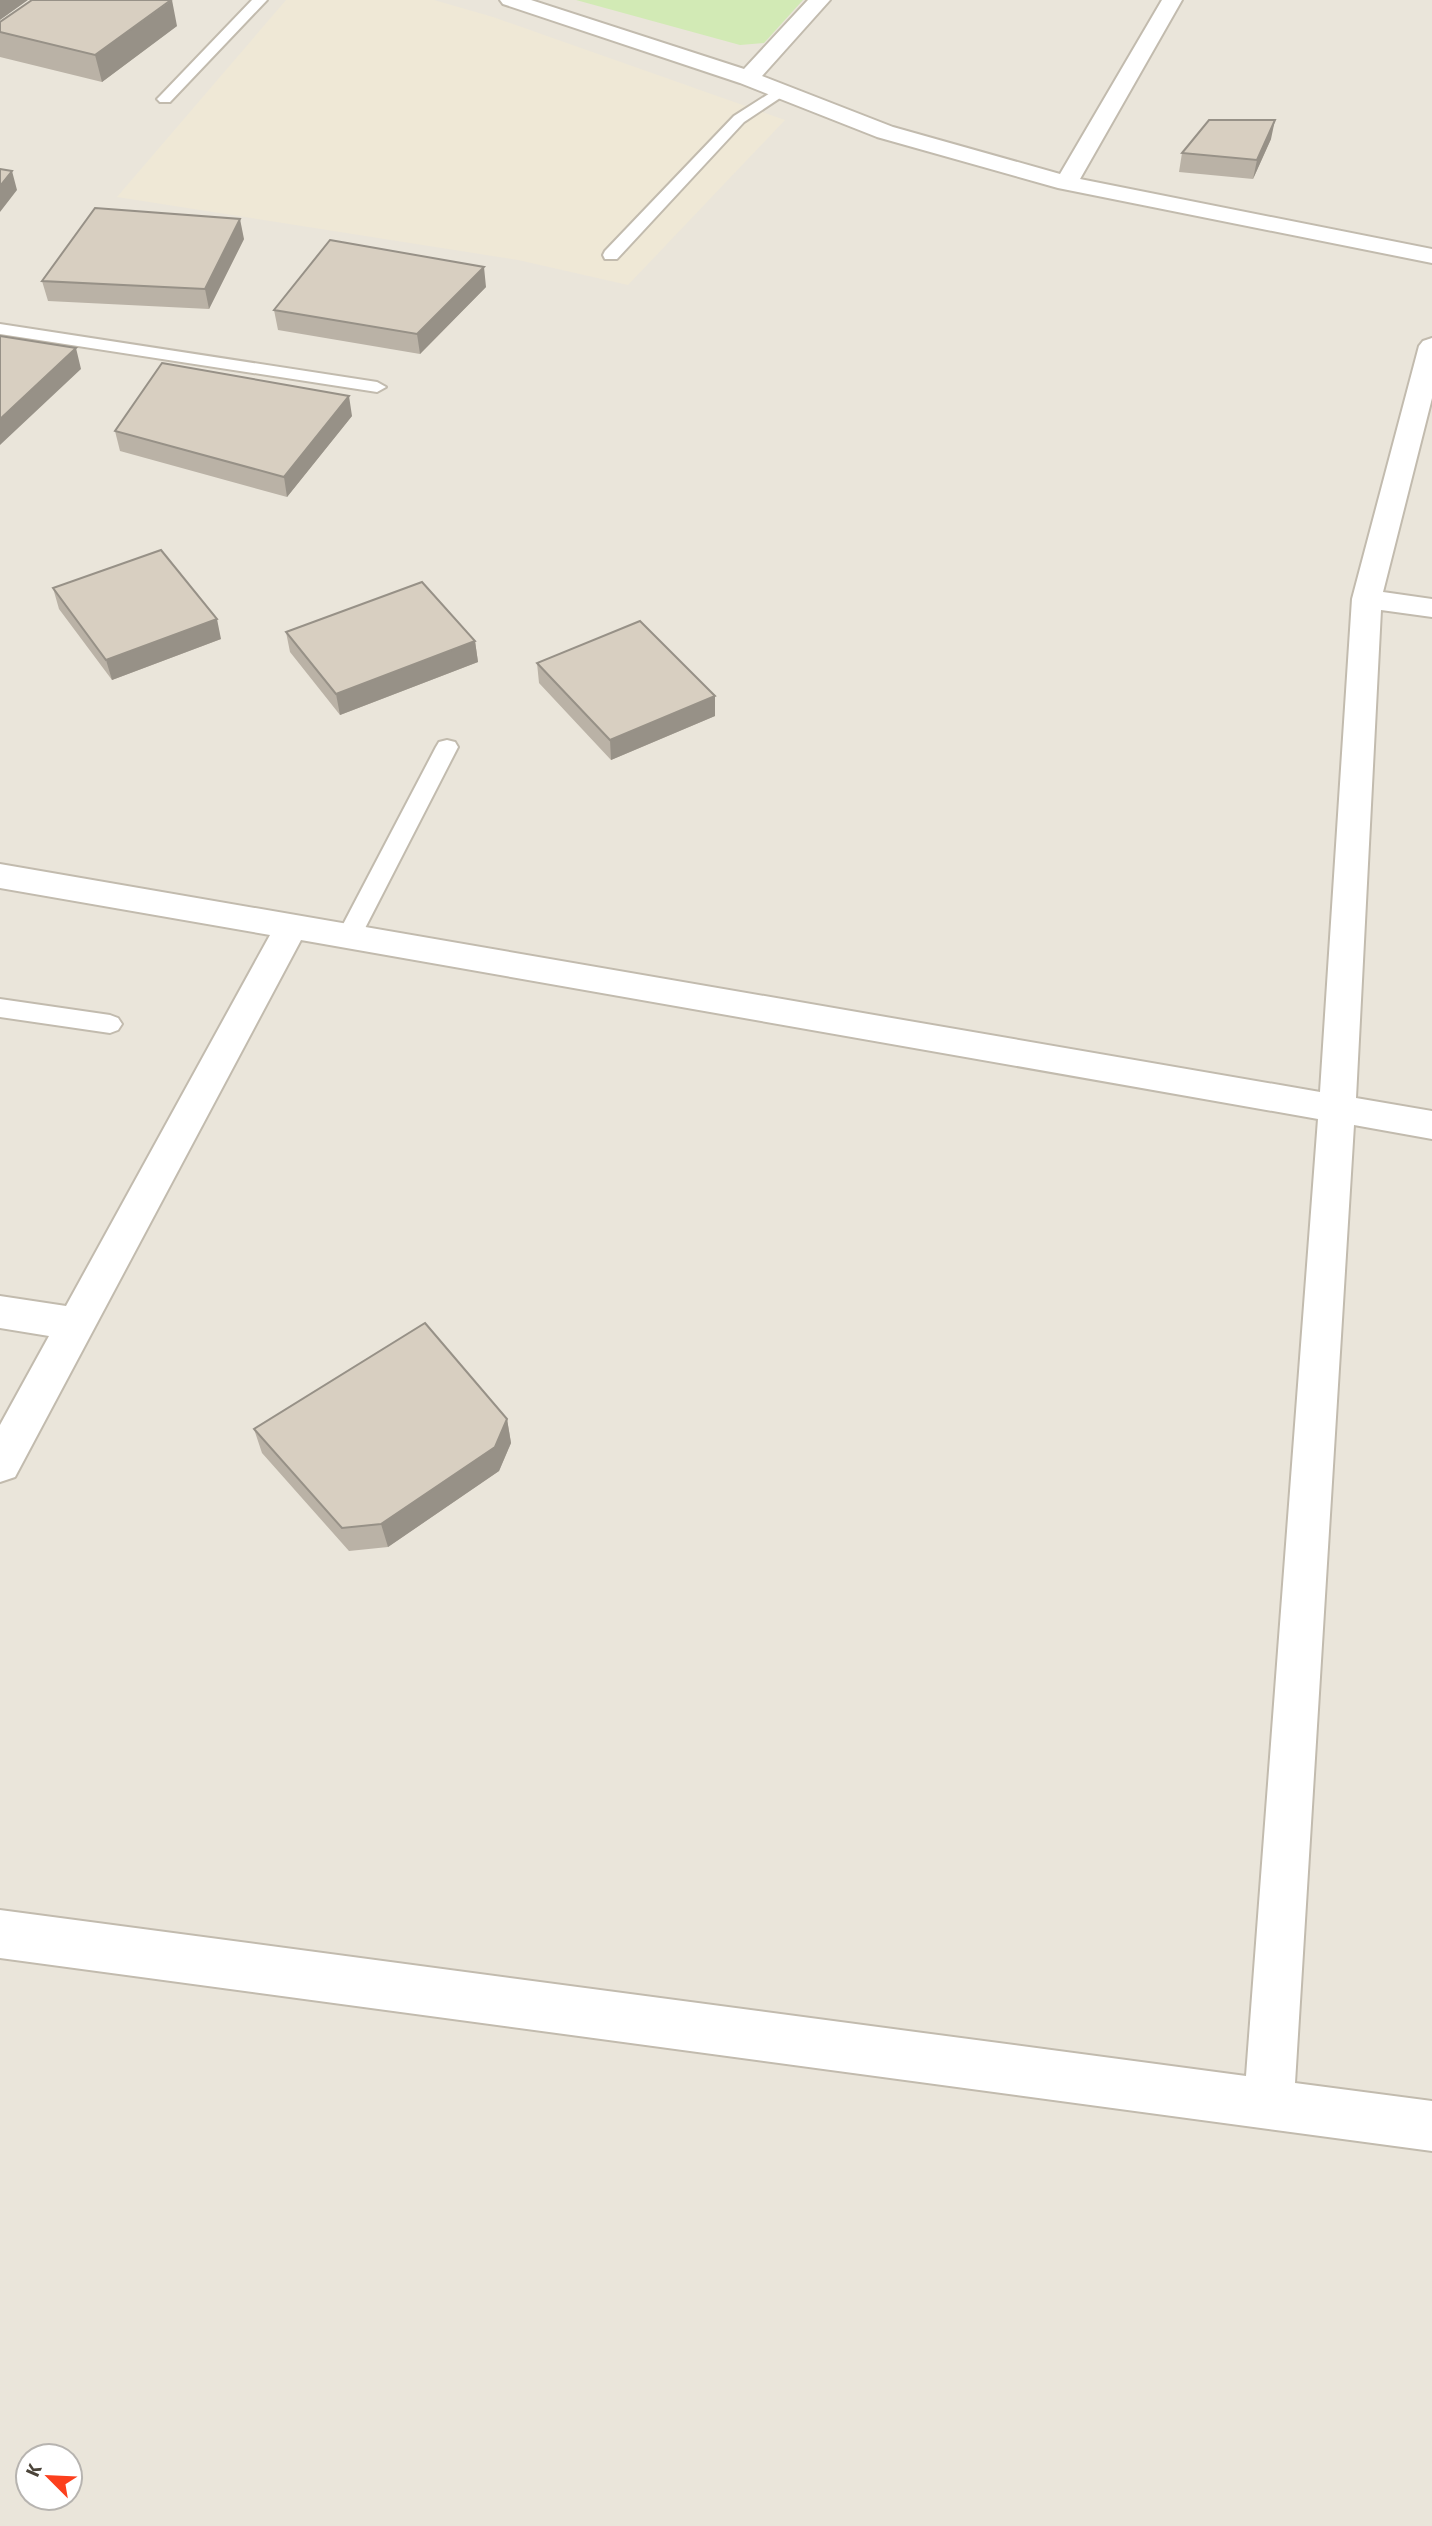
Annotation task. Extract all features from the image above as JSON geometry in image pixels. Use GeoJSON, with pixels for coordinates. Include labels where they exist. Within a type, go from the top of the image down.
{"type":"FeatureCollection","features":[{"type":"Feature","properties":{"kind":"street"},"geometry":{"type":"LineString","coordinates":[[510,0],[748,78],[885,132],[1066,183],[1432,256]]}},
{"type":"Feature","properties":{"kind":"street"},"geometry":{"type":"LineString","coordinates":[[748,78],[821,0]]}},
{"type":"Feature","properties":{"kind":"street"},"geometry":{"type":"LineString","coordinates":[[1066,183],[1172,0]]}},
{"type":"Feature","properties":{"kind":"street"},"geometry":{"type":"LineString","coordinates":[[1269,2105],[1337,1108],[1367,599],[1432,346]]}},
{"type":"Feature","properties":{"kind":"street"},"geometry":{"type":"LineString","coordinates":[[1367,599],[1432,608]]}},
{"type":"Feature","properties":{"kind":"street"},"geometry":{"type":"LineString","coordinates":[[0,876],[1432,1125]]}},
{"type":"Feature","properties":{"kind":"street"},"geometry":{"type":"LineString","coordinates":[[0,1464],[292,926]]}},
{"type":"Feature","properties":{"kind":"street"},"geometry":{"type":"LineString","coordinates":[[0,1312],[78,1324]]}},
{"type":"Feature","properties":{"kind":"street"},"geometry":{"type":"LineString","coordinates":[[0,1934],[1432,2126]]}},
{"type":"Feature","properties":{"kind":"lane"},"geometry":{"type":"LineString","coordinates":[[165,99],[260,0]]}},
{"type":"Feature","properties":{"kind":"lane"},"geometry":{"type":"LineString","coordinates":[[611,255],[739,119],[781,91]]}},
{"type":"Feature","properties":{"kind":"lane"},"geometry":{"type":"LineString","coordinates":[[0,329],[377,387]]}},
{"type":"Feature","properties":{"kind":"lane"},"geometry":{"type":"LineString","coordinates":[[349,936],[447,747]]}},
{"type":"Feature","properties":{"kind":"lane"},"geometry":{"type":"LineString","coordinates":[[0,1008],[110,1024]]}},
{"type":"Feature","properties":{"kind":"shaded area"},"geometry":{"type":"Polygon","coordinates":[[[0,0],[1432,0],[1432,2526],[0,2526],[0,0]]]}},
{"type":"Feature","properties":{"kind":"shaded area"},"geometry":{"type":"Polygon","coordinates":[[[286,0],[434,0],[493,17],[785,120],[628,285],[518,260],[117,197],[286,0]]]}},
{"type":"Feature","properties":{"kind":"green space"},"geometry":{"type":"Polygon","coordinates":[[[576,0],[803,0],[764,43],[740,45],[576,0]]]}},
{"type":"Feature","properties":{"kind":"building"},"geometry":{"type":"Polygon","coordinates":[[[32,0],[171,0],[95,55],[0,32],[0,22],[32,0]]]}},
{"type":"Feature","properties":{"kind":"building"},"geometry":{"type":"Polygon","coordinates":[[[1209,120],[1275,120],[1257,160],[1182,153],[1209,120]]]}},
{"type":"Feature","properties":{"kind":"building"},"geometry":{"type":"Polygon","coordinates":[[[0,169],[12,171],[0,186],[0,169]]]}},
{"type":"Feature","properties":{"kind":"building"},"geometry":{"type":"Polygon","coordinates":[[[95,208],[240,219],[205,289],[42,281],[95,208]]]}},
{"type":"Feature","properties":{"kind":"building"},"geometry":{"type":"Polygon","coordinates":[[[330,240],[484,267],[417,334],[274,310],[330,240]]]}},
{"type":"Feature","properties":{"kind":"building"},"geometry":{"type":"Polygon","coordinates":[[[0,336],[76,348],[0,419],[0,336]]]}},
{"type":"Feature","properties":{"kind":"building"},"geometry":{"type":"Polygon","coordinates":[[[162,363],[349,396],[284,477],[115,431],[162,363]]]}},
{"type":"Feature","properties":{"kind":"building"},"geometry":{"type":"Polygon","coordinates":[[[161,550],[217,619],[106,660],[53,588],[161,550]]]}},
{"type":"Feature","properties":{"kind":"building"},"geometry":{"type":"Polygon","coordinates":[[[422,582],[475,641],[336,694],[286,632],[422,582]]]}},
{"type":"Feature","properties":{"kind":"building"},"geometry":{"type":"Polygon","coordinates":[[[640,621],[715,696],[610,740],[537,663],[640,621]]]}},
{"type":"Feature","properties":{"kind":"building"},"geometry":{"type":"Polygon","coordinates":[[[425,1323],[507,1419],[495,1447],[381,1524],[342,1528],[254,1429],[425,1323]]]}}]}
